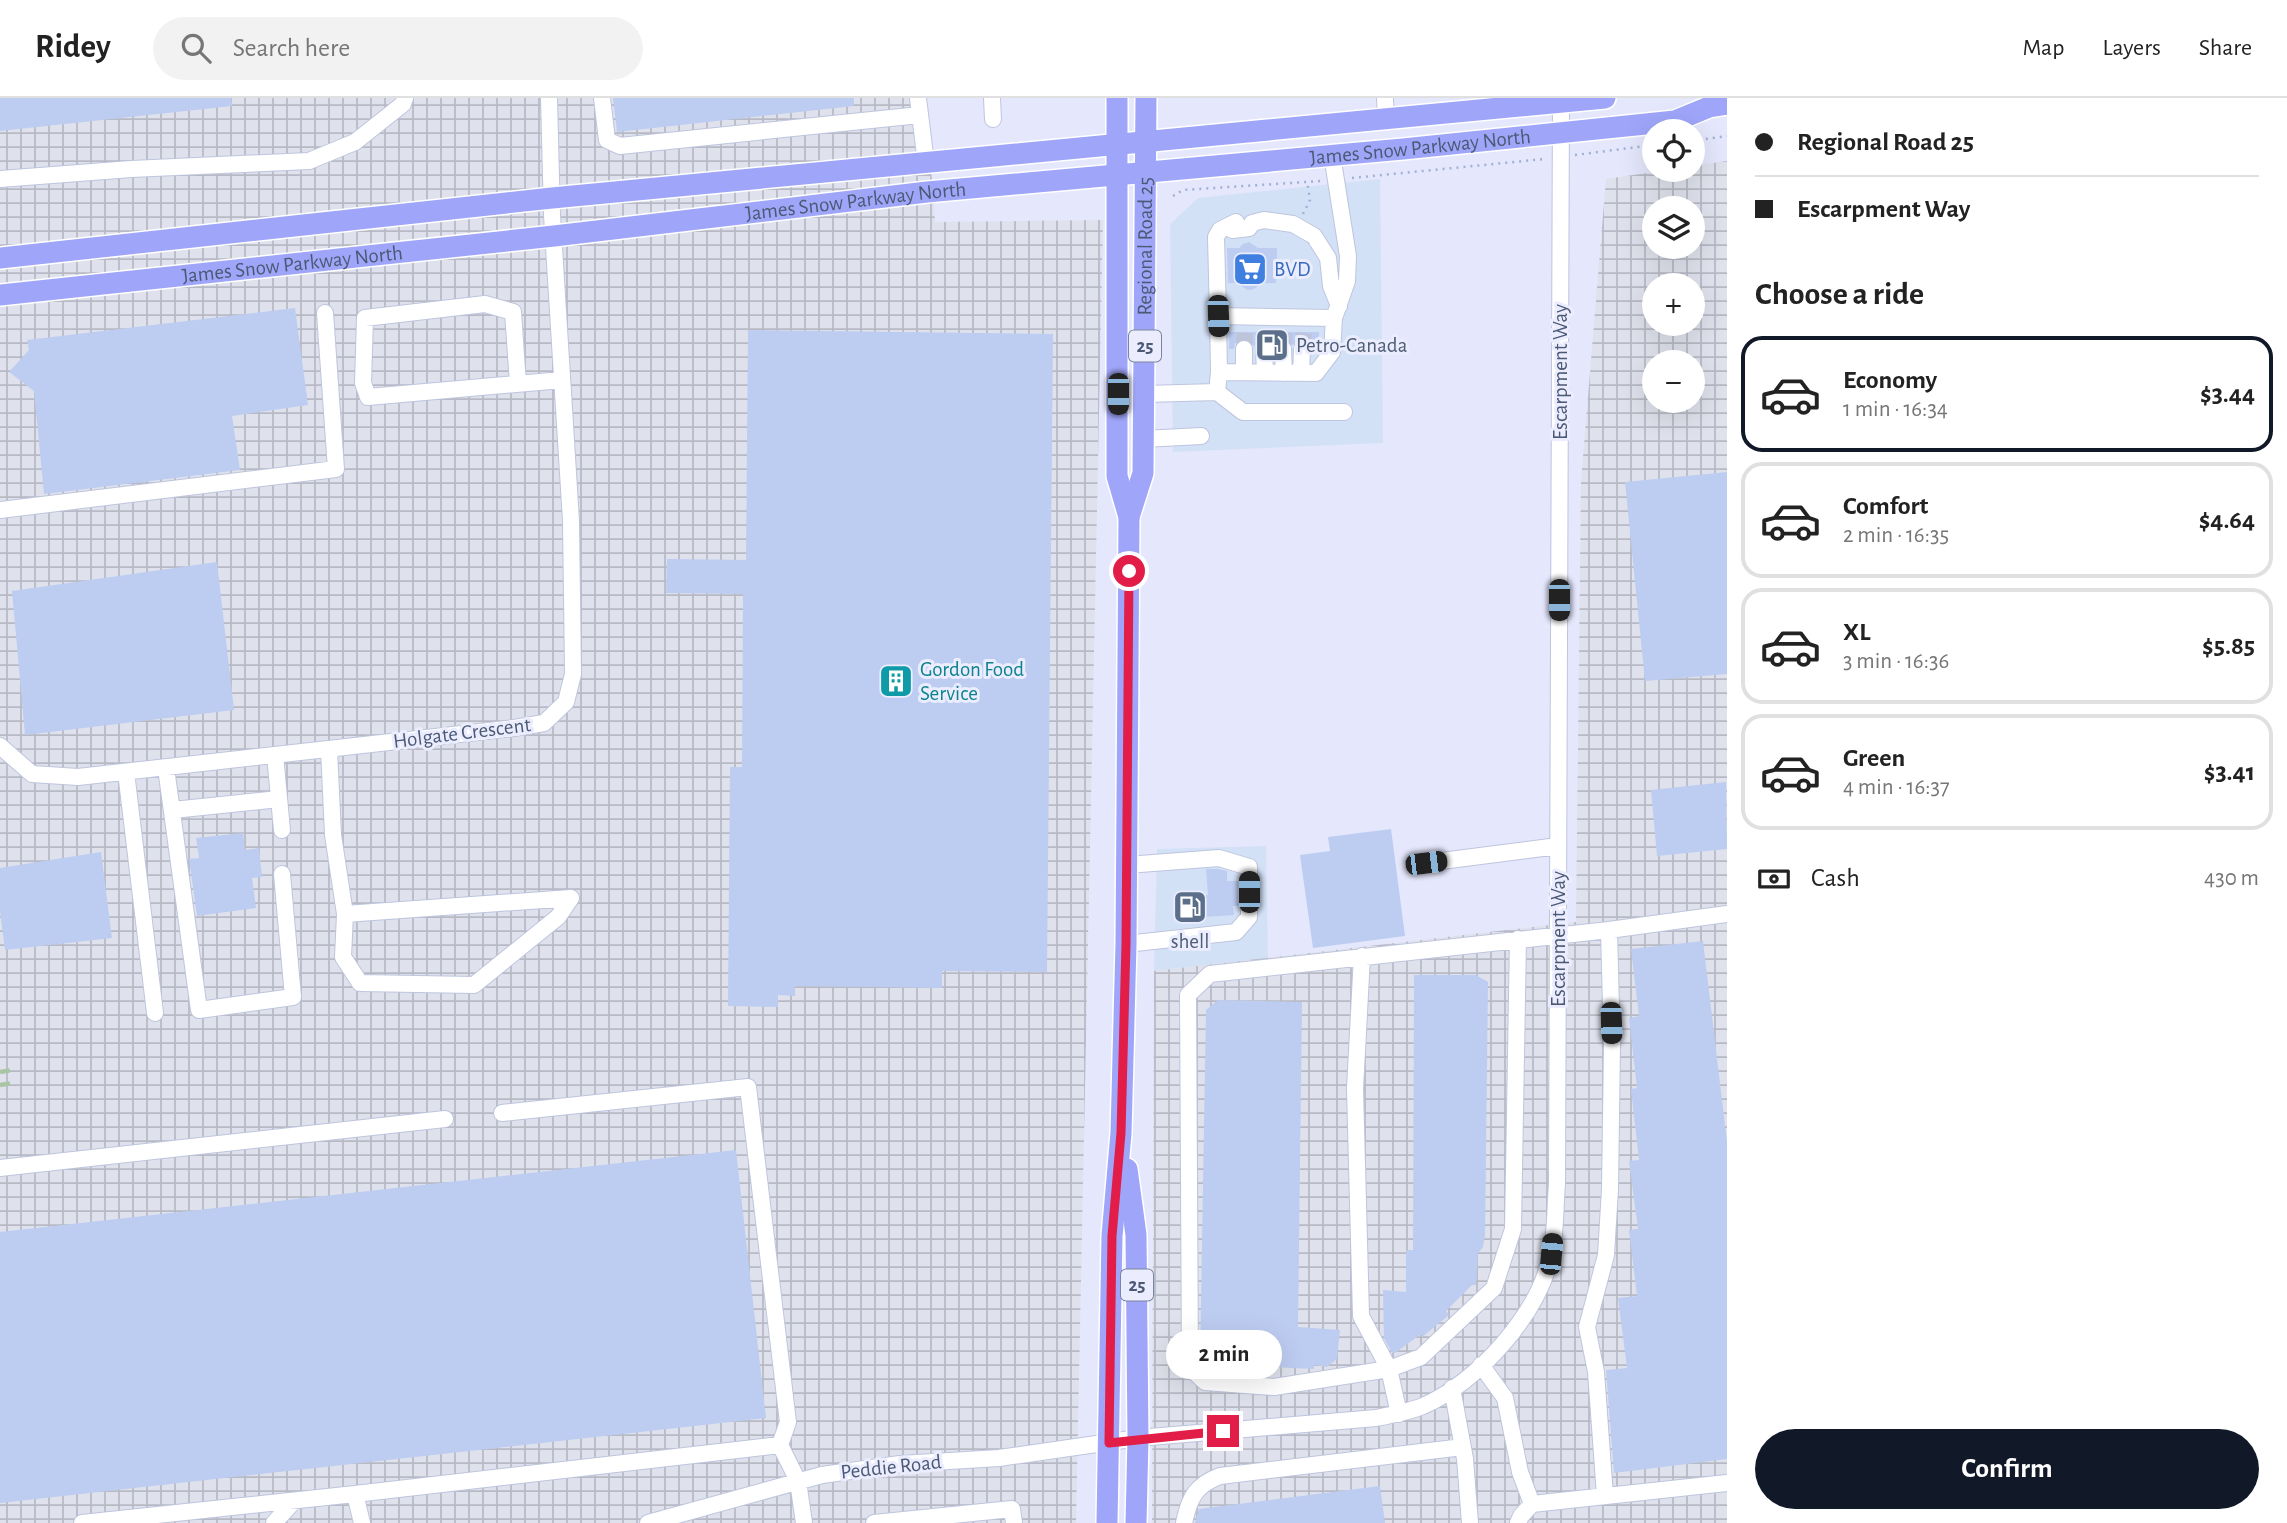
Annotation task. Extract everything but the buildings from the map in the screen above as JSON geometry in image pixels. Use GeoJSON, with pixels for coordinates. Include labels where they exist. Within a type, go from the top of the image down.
{"type":"FeatureCollection","features":[{"type":"Feature","properties":{"kind":"main road","name":"Regional Road 25"},"geometry":{"type":"LineString","coordinates":[[1108,1523],[1112,1236],[1121,1133],[1127,865],[1129,517],[1117,476],[1118,98]]}},
{"type":"Feature","properties":{"kind":"main road","name":"Regional Road 25"},"geometry":{"type":"LineString","coordinates":[[1129,517],[1143,473],[1146,98]]}},
{"type":"Feature","properties":{"kind":"main road","name":"James Snow Parkway North"},"geometry":{"type":"LineString","coordinates":[[0,295],[926,163],[1145,143],[1385,108],[1605,98]]}},
{"type":"Feature","properties":{"kind":"main road","name":"James Snow Parkway North"},"geometry":{"type":"LineString","coordinates":[[1685,98],[1718,105]]}},
{"type":"Feature","properties":{"kind":"main road","name":"James Snow Parkway North"},"geometry":{"type":"LineString","coordinates":[[0,258],[553,216],[927,192],[1403,149],[1675,121],[1718,105]]}},
{"type":"Feature","properties":{"kind":"main road","name":"Regional Road 25"},"geometry":{"type":"LineString","coordinates":[[1121,1133],[1136,1235],[1136,1523]]}},
{"type":"Feature","properties":{"kind":"street"},"geometry":{"type":"LineString","coordinates":[[0,179],[131,169],[309,161],[355,142],[403,104],[405,98]]}},
{"type":"Feature","properties":{"kind":"street","name":"Holgate Crescent"},"geometry":{"type":"LineString","coordinates":[[0,746],[32,774],[78,778],[514,729],[544,723],[566,702],[573,674],[571,522],[553,216],[550,98]]}},
{"type":"Feature","properties":{"kind":"street"},"geometry":{"type":"LineString","coordinates":[[602,98],[607,140],[620,146],[920,115]]}},
{"type":"Feature","properties":{"kind":"street"},"geometry":{"type":"LineString","coordinates":[[918,98],[926,163]]}},
{"type":"Feature","properties":{"kind":"street"},"geometry":{"type":"LineString","coordinates":[[992,98],[993,119]]}},
{"type":"Feature","properties":{"kind":"street","name":"Escarpment Way"},"geometry":{"type":"LineString","coordinates":[[1138,1438],[1376,1418],[1399,1414],[1424,1405],[1452,1388],[1480,1365],[1518,1326],[1541,1287],[1551,1254],[1557,1184],[1561,99]]}},
{"type":"Feature","properties":{"kind":"street"},"geometry":{"type":"LineString","coordinates":[[1219,372],[1316,373],[1332,352],[1336,312],[1347,281],[1348,256],[1332,155]]}},
{"type":"Feature","properties":{"kind":"street"},"geometry":{"type":"LineString","coordinates":[[1217,393],[1219,372],[1216,237],[1220,230],[1227,227],[1233,230],[1248,228],[1252,223],[1264,220],[1297,226],[1314,236],[1328,258],[1336,312]]}},
{"type":"Feature","properties":{"kind":"street"},"geometry":{"type":"LineString","coordinates":[[518,384],[513,312],[485,304],[365,318],[363,383],[369,397],[518,384],[562,380]]}},
{"type":"Feature","properties":{"kind":"street"},"geometry":{"type":"LineString","coordinates":[[1218,316],[1246,324],[1303,325],[1336,312]]}},
{"type":"Feature","properties":{"kind":"street"},"geometry":{"type":"LineString","coordinates":[[0,510],[336,469],[325,313]]}},
{"type":"Feature","properties":{"kind":"street"},"geometry":{"type":"LineString","coordinates":[[1244,349],[1244,372]]}},
{"type":"Feature","properties":{"kind":"street"},"geometry":{"type":"LineString","coordinates":[[1264,349],[1265,373]]}},
{"type":"Feature","properties":{"kind":"street"},"geometry":{"type":"LineString","coordinates":[[1283,349],[1284,373]]}},
{"type":"Feature","properties":{"kind":"street"},"geometry":{"type":"LineString","coordinates":[[1301,373],[1302,349]]}},
{"type":"Feature","properties":{"kind":"street"},"geometry":{"type":"LineString","coordinates":[[1145,394],[1217,393],[1243,412],[1344,412]]}},
{"type":"Feature","properties":{"kind":"street"},"geometry":{"type":"LineString","coordinates":[[1143,439],[1200,436]]}},
{"type":"Feature","properties":{"kind":"street"},"geometry":{"type":"LineString","coordinates":[[330,749],[333,835],[345,915],[343,957],[360,983],[474,985],[558,917],[571,898],[345,915]]}},
{"type":"Feature","properties":{"kind":"street"},"geometry":{"type":"LineString","coordinates":[[275,755],[282,830]]}},
{"type":"Feature","properties":{"kind":"street"},"geometry":{"type":"LineString","coordinates":[[166,768],[199,1010],[293,997],[282,874]]}},
{"type":"Feature","properties":{"kind":"street"},"geometry":{"type":"LineString","coordinates":[[126,772],[155,1013]]}},
{"type":"Feature","properties":{"kind":"street"},"geometry":{"type":"LineString","coordinates":[[173,810],[279,799]]}},
{"type":"Feature","properties":{"kind":"street"},"geometry":{"type":"LineString","coordinates":[[1426,863],[1558,846]]}},
{"type":"Feature","properties":{"kind":"street"},"geometry":{"type":"LineString","coordinates":[[1126,944],[1236,932],[1249,917],[1249,867],[1219,858],[1127,865]]}},
{"type":"Feature","properties":{"kind":"street"},"geometry":{"type":"LineString","coordinates":[[1518,939],[1513,1229],[1494,1289],[1421,1357],[1389,1369],[1274,1387],[1205,1381],[1190,1367],[1188,995],[1210,974],[1558,934],[1609,930],[1727,914]]}},
{"type":"Feature","properties":{"kind":"street"},"geometry":{"type":"LineString","coordinates":[[1605,1496],[1596,1372],[1587,1327],[1606,1255],[1610,1189],[1612,1046],[1609,930]]}},
{"type":"Feature","properties":{"kind":"street"},"geometry":{"type":"LineString","coordinates":[[1362,956],[1355,1089],[1361,1316],[1389,1369],[1399,1414]]}},
{"type":"Feature","properties":{"kind":"street"},"geometry":{"type":"LineString","coordinates":[[502,1113],[748,1087],[788,1422],[780,1446],[798,1481],[804,1523]]}},
{"type":"Feature","properties":{"kind":"street"},"geometry":{"type":"LineString","coordinates":[[0,1168],[445,1119]]}},
{"type":"Feature","properties":{"kind":"street"},"geometry":{"type":"LineString","coordinates":[[1480,1365],[1505,1398],[1520,1472],[1532,1504]]}},
{"type":"Feature","properties":{"kind":"street"},"geometry":{"type":"LineString","coordinates":[[1452,1388],[1463,1447],[1470,1523]]}},
{"type":"Feature","properties":{"kind":"street","name":"Peddie Road"},"geometry":{"type":"LineString","coordinates":[[648,1523],[822,1475],[900,1464],[999,1458],[1138,1438]]}},
{"type":"Feature","properties":{"kind":"street"},"geometry":{"type":"LineString","coordinates":[[82,1523],[780,1446]]}},
{"type":"Feature","properties":{"kind":"street"},"geometry":{"type":"LineString","coordinates":[[1184,1523],[1188,1502],[1205,1481],[1220,1476],[1463,1447]]}},
{"type":"Feature","properties":{"kind":"street"},"geometry":{"type":"LineString","coordinates":[[1518,1523],[1532,1504],[1727,1483]]}},
{"type":"Feature","properties":{"kind":"street"},"geometry":{"type":"LineString","coordinates":[[355,1494],[362,1523]]}},
{"type":"Feature","properties":{"kind":"street"},"geometry":{"type":"LineString","coordinates":[[274,1523],[294,1501]]}},
{"type":"Feature","properties":{"kind":"street"},"geometry":{"type":"LineString","coordinates":[[874,1523],[1012,1509],[1013,1523]]}},
{"type":"Feature","properties":{"kind":"path"},"geometry":{"type":"LineString","coordinates":[[1705,139],[1727,136]]}},
{"type":"Feature","properties":{"kind":"path"},"geometry":{"type":"LineString","coordinates":[[1173,196],[1184,190],[1335,180],[1518,163],[1642,147]]}},
{"type":"Feature","properties":{"kind":"path"},"geometry":{"type":"LineString","coordinates":[[1297,226],[1310,200],[1307,181]]}},
{"type":"Feature","properties":{"kind":"shaded area"},"geometry":{"type":"Polygon","coordinates":[[[0,98],[926,98],[935,222],[1103,220],[1076,1523],[0,1523],[0,98]]]}},
{"type":"Feature","properties":{"kind":"shaded area"},"geometry":{"type":"Polygon","coordinates":[[[1727,161],[1727,1523],[1152,1523],[1154,971],[1576,922],[1581,481],[1606,179],[1642,174],[1642,182],[1705,182],[1705,164],[1727,161]]]}},
{"type":"Feature","properties":{"kind":"shaded area"},"geometry":{"type":"Polygon","coordinates":[[[1380,179],[1383,443],[1173,452],[1170,224],[1198,198],[1380,179]]]}},
{"type":"Feature","properties":{"kind":"shaded area"},"geometry":{"type":"Polygon","coordinates":[[[1266,846],[1268,958],[1154,971],[1157,849],[1266,846]]]}},
{"type":"Feature","properties":{"kind":"tunnel"},"geometry":{"type":"LineString","coordinates":[[1244,349],[1245,332]]}},
{"type":"Feature","properties":{"kind":"tunnel"},"geometry":{"type":"LineString","coordinates":[[1264,332],[1264,349]]}},
{"type":"Feature","properties":{"kind":"tunnel"},"geometry":{"type":"LineString","coordinates":[[1283,349],[1284,332]]}},
{"type":"Feature","properties":{"kind":"tunnel"},"geometry":{"type":"LineString","coordinates":[[1302,349],[1304,332]]}},
{"type":"Feature","properties":{"kind":"railway"},"geometry":{"type":"LineString","coordinates":[[0,1072],[12,1070]]}},
{"type":"Feature","properties":{"kind":"railway"},"geometry":{"type":"LineString","coordinates":[[0,1085],[14,1083]]}},
{"type":"Feature","properties":{"kind":"place","name":"BVD"},"geometry":{"type":"Point","coordinates":[1250,269]}},
{"type":"Feature","properties":{"kind":"place","name":"Petro-Canada"},"geometry":{"type":"Point","coordinates":[1272,345]}},
{"type":"Feature","properties":{"kind":"place","name":"Gordon Food Service"},"geometry":{"type":"Point","coordinates":[896,681]}},
{"type":"Feature","properties":{"kind":"place","name":"shell"},"geometry":{"type":"Point","coordinates":[1190,907]}},
{"type":"Feature","properties":{"kind":"route"},"geometry":{"type":"LineString","coordinates":[[1129,571],[1126,944],[1121,1133],[1112,1236],[1109,1443],[1223,1431]]}}]}
